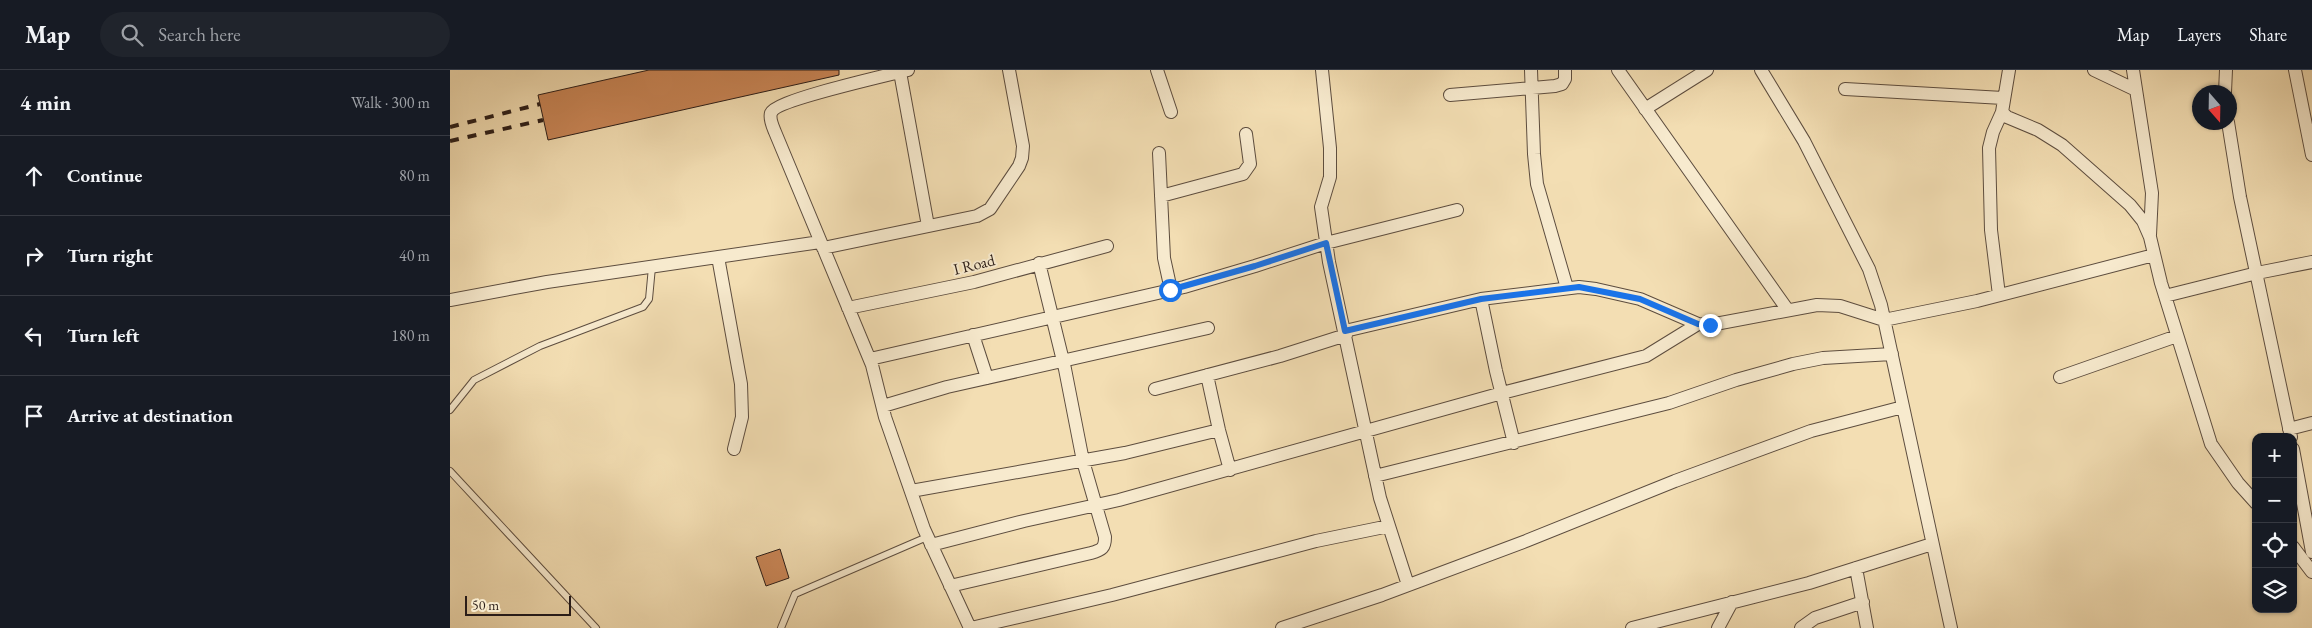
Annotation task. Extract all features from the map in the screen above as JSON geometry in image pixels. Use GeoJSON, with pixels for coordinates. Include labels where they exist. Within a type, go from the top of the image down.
{"type":"FeatureCollection","features":[{"type":"Feature","properties":{"kind":"street"},"geometry":{"type":"LineString","coordinates":[[450,300],[547,282],[718,257],[822,245],[928,226],[985,213],[1019,166],[1022,158],[1023,146],[1009,70]]}},
{"type":"Feature","properties":{"kind":"street"},"geometry":{"type":"LineString","coordinates":[[1157,70],[1171,112]]}},
{"type":"Feature","properties":{"kind":"street"},"geometry":{"type":"LineString","coordinates":[[1322,70],[1330,148],[1330,177],[1321,207],[1326,243],[1376,476],[1389,526],[1408,585]]}},
{"type":"Feature","properties":{"kind":"street"},"geometry":{"type":"LineString","coordinates":[[1531,70],[1537,184],[1567,288]]}},
{"type":"Feature","properties":{"kind":"street"},"geometry":{"type":"LineString","coordinates":[[1450,95],[1562,84],[1565,79],[1564,70]]}},
{"type":"Feature","properties":{"kind":"street"},"geometry":{"type":"LineString","coordinates":[[1618,70],[1786,309]]}},
{"type":"Feature","properties":{"kind":"street"},"geometry":{"type":"LineString","coordinates":[[1645,109],[1707,70]]}},
{"type":"Feature","properties":{"kind":"street"},"geometry":{"type":"LineString","coordinates":[[1761,70],[1804,141],[1869,269],[1892,354],[1951,628]]}},
{"type":"Feature","properties":{"kind":"street"},"geometry":{"type":"LineString","coordinates":[[1999,295],[1991,230],[1990,148],[1993,132],[2002,112],[2009,70]]}},
{"type":"Feature","properties":{"kind":"street"},"geometry":{"type":"LineString","coordinates":[[2094,70],[2136,90]]}},
{"type":"Feature","properties":{"kind":"street"},"geometry":{"type":"LineString","coordinates":[[2133,70],[2152,193],[2150,237]]}},
{"type":"Feature","properties":{"kind":"street"},"geometry":{"type":"LineString","coordinates":[[2226,70],[2226,85]]}},
{"type":"Feature","properties":{"kind":"street"},"geometry":{"type":"LineString","coordinates":[[2296,70],[2312,154]]}},
{"type":"Feature","properties":{"kind":"street"},"geometry":{"type":"LineString","coordinates":[[928,226],[904,71],[794,100],[775,108],[771,113],[775,132],[870,359],[882,406],[929,541],[970,628],[1112,595],[1307,543],[1389,526]]}},
{"type":"Feature","properties":{"kind":"street"},"geometry":{"type":"LineString","coordinates":[[1845,89],[2003,98]]}},
{"type":"Feature","properties":{"kind":"street"},"geometry":{"type":"LineString","coordinates":[[2002,112],[2015,122],[2038,130],[2062,145],[2130,205],[2143,221],[2150,237],[2177,336],[2211,444],[2233,476],[2252,498]]}},
{"type":"Feature","properties":{"kind":"street"},"geometry":{"type":"LineString","coordinates":[[2229,130],[2240,197],[2290,433],[2312,423]]}},
{"type":"Feature","properties":{"kind":"street"},"geometry":{"type":"LineString","coordinates":[[1161,196],[1243,174],[1250,164],[1246,134]]}},
{"type":"Feature","properties":{"kind":"street"},"geometry":{"type":"LineString","coordinates":[[1159,153],[1164,258],[1170,290]]}},
{"type":"Feature","properties":{"kind":"street"},"geometry":{"type":"LineString","coordinates":[[870,359],[1170,290],[1255,266],[1326,243],[1458,210]]}},
{"type":"Feature","properties":{"kind":"street","name":"I Road"},"geometry":{"type":"LineString","coordinates":[[848,308],[974,282],[1107,246]]}},
{"type":"Feature","properties":{"kind":"street"},"geometry":{"type":"LineString","coordinates":[[1155,389],[1280,356],[1345,333],[1481,299],[1567,288],[1596,289],[1640,299],[1698,324],[1710,325],[1786,309],[1817,305],[1840,306],[1884,320],[1999,295],[2154,255]]}},
{"type":"Feature","properties":{"kind":"street"},"geometry":{"type":"LineString","coordinates":[[718,257],[741,384],[742,418],[734,449]]}},
{"type":"Feature","properties":{"kind":"street"},"geometry":{"type":"LineString","coordinates":[[2166,296],[2257,273],[2312,262]]}},
{"type":"Feature","properties":{"kind":"street"},"geometry":{"type":"LineString","coordinates":[[950,586],[1101,550],[1105,546],[1105,537],[1097,505],[1083,461],[1063,361],[1039,263]]}},
{"type":"Feature","properties":{"kind":"street"},"geometry":{"type":"LineString","coordinates":[[1481,299],[1514,443]]}},
{"type":"Feature","properties":{"kind":"street"},"geometry":{"type":"LineString","coordinates":[[929,541],[1097,505],[1230,470],[1502,393],[1646,356],[1698,324]]}},
{"type":"Feature","properties":{"kind":"street"},"geometry":{"type":"LineString","coordinates":[[882,406],[987,378],[1208,328]]}},
{"type":"Feature","properties":{"kind":"street"},"geometry":{"type":"LineString","coordinates":[[974,335],[987,378]]}},
{"type":"Feature","properties":{"kind":"street"},"geometry":{"type":"LineString","coordinates":[[2060,377],[2177,336]]}},
{"type":"Feature","properties":{"kind":"street"},"geometry":{"type":"LineString","coordinates":[[1376,476],[1669,403],[1736,380],[1793,364],[1823,358],[1892,354]]}},
{"type":"Feature","properties":{"kind":"street"},"geometry":{"type":"LineString","coordinates":[[1208,375],[1219,430],[1230,470]]}},
{"type":"Feature","properties":{"kind":"street"},"geometry":{"type":"LineString","coordinates":[[1282,628],[1408,585],[1811,430],[1903,407]]}},
{"type":"Feature","properties":{"kind":"street"},"geometry":{"type":"LineString","coordinates":[[911,491],[1083,461],[1219,430]]}},
{"type":"Feature","properties":{"kind":"street"},"geometry":{"type":"LineString","coordinates":[[2297,467],[2309,521],[2312,552]]}},
{"type":"Feature","properties":{"kind":"street"},"geometry":{"type":"LineString","coordinates":[[1640,627],[1809,583],[1932,544]]}},
{"type":"Feature","properties":{"kind":"street"},"geometry":{"type":"LineString","coordinates":[[2297,552],[2312,572]]}},
{"type":"Feature","properties":{"kind":"street"},"geometry":{"type":"LineString","coordinates":[[1856,568],[1867,628]]}},
{"type":"Feature","properties":{"kind":"street"},"geometry":{"type":"LineString","coordinates":[[1718,628],[1732,602]]}},
{"type":"Feature","properties":{"kind":"street"},"geometry":{"type":"LineString","coordinates":[[1801,628],[1815,618],[1862,602]]}},
{"type":"Feature","properties":{"kind":"lane"},"geometry":{"type":"LineString","coordinates":[[450,410],[474,380],[540,346],[643,307],[648,299],[652,267]]}},
{"type":"Feature","properties":{"kind":"lane"},"geometry":{"type":"LineString","coordinates":[[450,472],[596,628]]}},
{"type":"Feature","properties":{"kind":"lane"},"geometry":{"type":"LineString","coordinates":[[781,628],[795,594],[929,541]]}},
{"type":"Feature","properties":{"kind":"building"},"geometry":{"type":"Polygon","coordinates":[[[649,70],[839,70],[839,75],[548,140],[538,95],[649,70]]]}},
{"type":"Feature","properties":{"kind":"building"},"geometry":{"type":"Polygon","coordinates":[[[780,549],[789,578],[766,586],[756,557],[780,549]]]}},
{"type":"Feature","properties":{"kind":"railway"},"geometry":{"type":"LineString","coordinates":[[450,127],[540,104]]}},
{"type":"Feature","properties":{"kind":"railway"},"geometry":{"type":"LineString","coordinates":[[450,141],[543,120]]}},
{"type":"Feature","properties":{"kind":"route"},"geometry":{"type":"LineString","coordinates":[[1170,290],[1255,266],[1326,243],[1328,262],[1345,331],[1481,299],[1558,288],[1579,287],[1640,299],[1698,324],[1710,325]]}}]}
